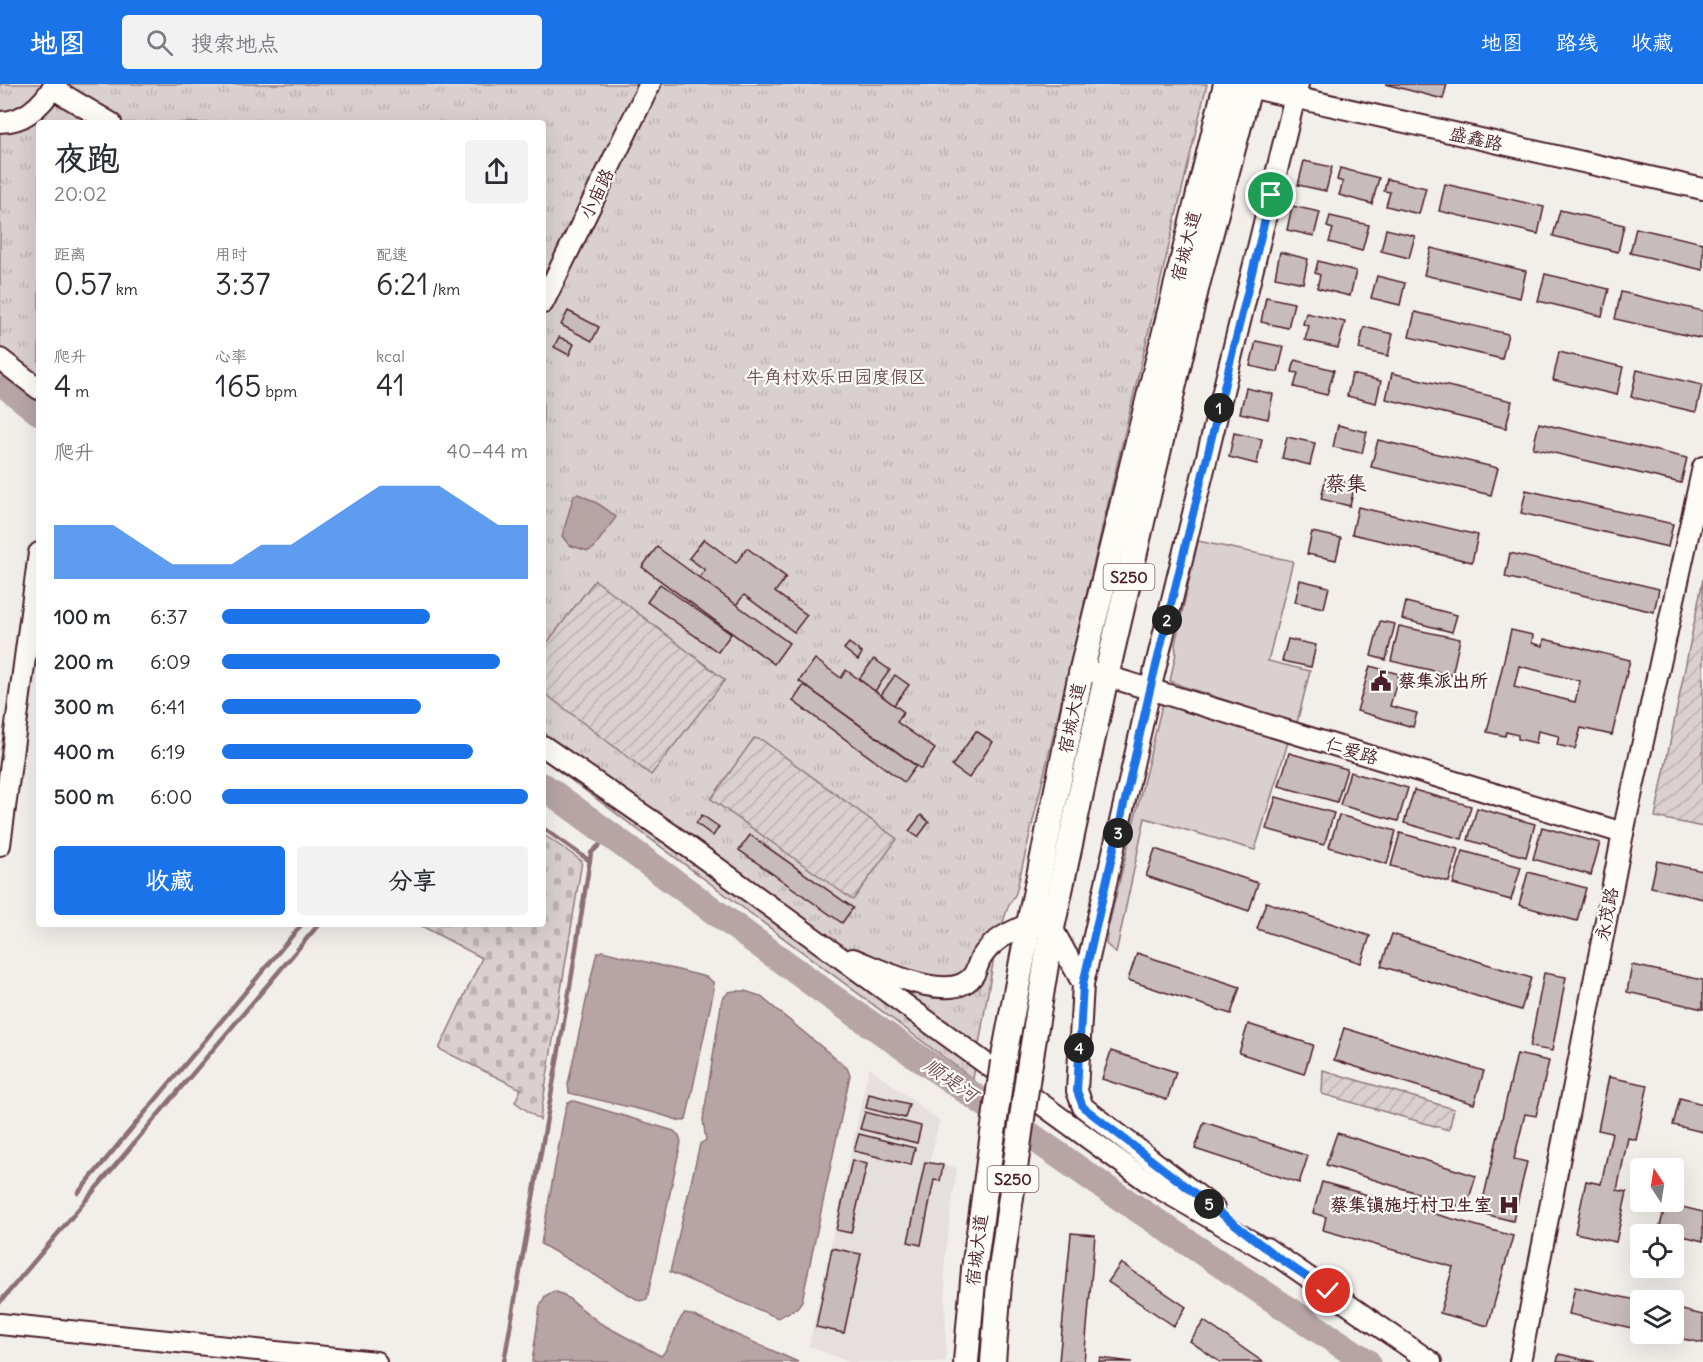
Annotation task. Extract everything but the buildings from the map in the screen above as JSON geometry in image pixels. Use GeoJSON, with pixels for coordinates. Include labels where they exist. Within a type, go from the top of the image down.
{"type":"FeatureCollection","features":[{"type":"Feature","properties":{"kind":"main road","name":"宿城大道"},"geometry":{"type":"LineString","coordinates":[[993,1362],[999,1283],[1028,1075],[1041,926],[1082,669],[1242,85]]}},
{"type":"Feature","properties":{"kind":"main road","name":"宿城大道"},"geometry":{"type":"LineString","coordinates":[[966,1362],[974,1269],[1003,1062],[1106,676],[1242,85]]}},
{"type":"Feature","properties":{"kind":"street","name":"小庙路"},"geometry":{"type":"LineString","coordinates":[[546,297],[650,84]]}},
{"type":"Feature","properties":{"kind":"street","name":"盛鑫路"},"geometry":{"type":"LineString","coordinates":[[1242,85],[1296,91],[1703,189]]}},
{"type":"Feature","properties":{"kind":"street"},"geometry":{"type":"LineString","coordinates":[[0,122],[19,119],[30,113],[48,96],[54,86],[106,120]]}},
{"type":"Feature","properties":{"kind":"street"},"geometry":{"type":"LineString","coordinates":[[1296,91],[1150,690],[1083,984],[1077,1091],[1083,1107],[1276,1256],[1431,1362]]}},
{"type":"Feature","properties":{"kind":"street"},"geometry":{"type":"LineString","coordinates":[[0,360],[36,387]]}},
{"type":"Feature","properties":{"kind":"street","name":"永茂路"},"geometry":{"type":"LineString","coordinates":[[1520,1362],[1623,832],[1703,467]]}},
{"type":"Feature","properties":{"kind":"street"},"geometry":{"type":"LineString","coordinates":[[0,845],[36,575]]}},
{"type":"Feature","properties":{"kind":"street","name":"仁爱路"},"geometry":{"type":"LineString","coordinates":[[1082,669],[1623,832]]}},
{"type":"Feature","properties":{"kind":"street"},"geometry":{"type":"LineString","coordinates":[[546,748],[672,835],[1147,1181],[1276,1256]]}},
{"type":"Feature","properties":{"kind":"street"},"geometry":{"type":"LineString","coordinates":[[828,950],[916,983],[950,987],[964,984],[973,976],[981,958],[1001,936],[1041,926],[1083,984]]}},
{"type":"Feature","properties":{"kind":"street"},"geometry":{"type":"LineString","coordinates":[[0,1324],[376,1362]]}},
{"type":"Feature","properties":{"kind":"shaded area"},"geometry":{"type":"Polygon","coordinates":[[[578,494],[598,504],[616,517],[593,549],[588,551],[569,545],[562,536],[574,495],[578,494]]]}},
{"type":"Feature","properties":{"kind":"shaded area"},"geometry":{"type":"Polygon","coordinates":[[[602,951],[706,977],[713,982],[714,989],[686,1120],[681,1121],[569,1093],[568,1084],[595,960],[597,953],[602,951]]]}},
{"type":"Feature","properties":{"kind":"shaded area"},"geometry":{"type":"Polygon","coordinates":[[[745,991],[760,996],[847,1068],[850,1075],[802,1301],[797,1308],[778,1318],[670,1272],[700,1144],[706,1140],[703,1120],[722,999],[729,992],[745,991]]]}},
{"type":"Feature","properties":{"kind":"shaded area"},"geometry":{"type":"Polygon","coordinates":[[[869,1067],[939,1121],[930,1162],[957,1168],[945,1256],[946,1362],[848,1362],[809,1346],[869,1067]]]}},
{"type":"Feature","properties":{"kind":"shaded area"},"geometry":{"type":"Polygon","coordinates":[[[574,1101],[674,1131],[679,1136],[681,1142],[647,1299],[640,1301],[541,1244],[565,1111],[568,1102],[574,1101]]]}},
{"type":"Feature","properties":{"kind":"shaded area"},"geometry":{"type":"Polygon","coordinates":[[[554,1291],[564,1295],[600,1323],[661,1356],[684,1314],[692,1315],[798,1362],[532,1362],[540,1306],[545,1296],[554,1291]]]}},
{"type":"Feature","properties":{"kind":"green space","name":"牛角村欢乐田园度假区"},"geometry":{"type":"Polygon","coordinates":[[[0,84],[1207,84],[1016,893],[1008,907],[997,940],[973,1079],[546,761],[546,120],[36,120],[36,381],[0,354],[0,84]]]}},
{"type":"Feature","properties":{"kind":"green space"},"geometry":{"type":"Polygon","coordinates":[[[1198,541],[1293,561],[1268,661],[1310,671],[1297,723],[1170,681],[1176,653],[1175,644],[1198,541]]]}},
{"type":"Feature","properties":{"kind":"green space"},"geometry":{"type":"Polygon","coordinates":[[[1703,579],[1703,827],[1655,817],[1703,579]]]}},
{"type":"Feature","properties":{"kind":"green space"},"geometry":{"type":"Polygon","coordinates":[[[595,580],[725,680],[651,775],[546,694],[546,644],[595,580]]]}},
{"type":"Feature","properties":{"kind":"green space"},"geometry":{"type":"Polygon","coordinates":[[[1163,701],[1289,739],[1255,850],[1145,818],[1116,953],[1106,944],[1107,933],[1163,701]]]}},
{"type":"Feature","properties":{"kind":"green space"},"geometry":{"type":"Polygon","coordinates":[[[754,738],[762,740],[897,839],[853,900],[711,799],[754,738]]]}},
{"type":"Feature","properties":{"kind":"green space"},"geometry":{"type":"Polygon","coordinates":[[[546,836],[582,861],[540,1120],[515,1102],[521,1089],[439,1049],[482,958],[424,927],[546,927],[546,836]]]}},
{"type":"Feature","properties":{"kind":"green space"},"geometry":{"type":"Polygon","coordinates":[[[1323,1070],[1454,1109],[1449,1130],[1322,1094],[1323,1070]]]}},
{"type":"Feature","properties":{"kind":"waterway","name":"顺堤河"},"geometry":{"type":"LineString","coordinates":[[0,381],[36,410]]}},
{"type":"Feature","properties":{"kind":"waterway","name":"顺堤河"},"geometry":{"type":"LineString","coordinates":[[546,788],[826,993],[1103,1186],[1367,1362]]}},
{"type":"Feature","properties":{"kind":"waterway"},"geometry":{"type":"LineString","coordinates":[[546,830],[590,861]]}},
{"type":"Feature","properties":{"kind":"waterway"},"geometry":{"type":"LineString","coordinates":[[504,1362],[569,993],[591,853],[610,835]]}},
{"type":"Feature","properties":{"kind":"waterway"},"geometry":{"type":"LineString","coordinates":[[78,1193],[300,927]]}},
{"type":"Feature","properties":{"kind":"waterway"},"geometry":{"type":"LineString","coordinates":[[0,1302],[316,927]]}},
{"type":"Feature","properties":{"kind":"place","name":"蔡集派出所"},"geometry":{"type":"Point","coordinates":[1381,681]}},
{"type":"Feature","properties":{"kind":"place","name":"蔡集镇施圩村卫生室"},"geometry":{"type":"Point","coordinates":[1509,1205]}},
{"type":"Feature","properties":{"kind":"district","name":"蔡集"},"geometry":{"type":"Point","coordinates":[1346,484]}},
{"type":"Feature","properties":{"kind":"route"},"geometry":{"type":"LineString","coordinates":[[1271,195],[1150,690],[1083,984],[1077,1091],[1083,1107],[1276,1256],[1328,1291]]}}]}
